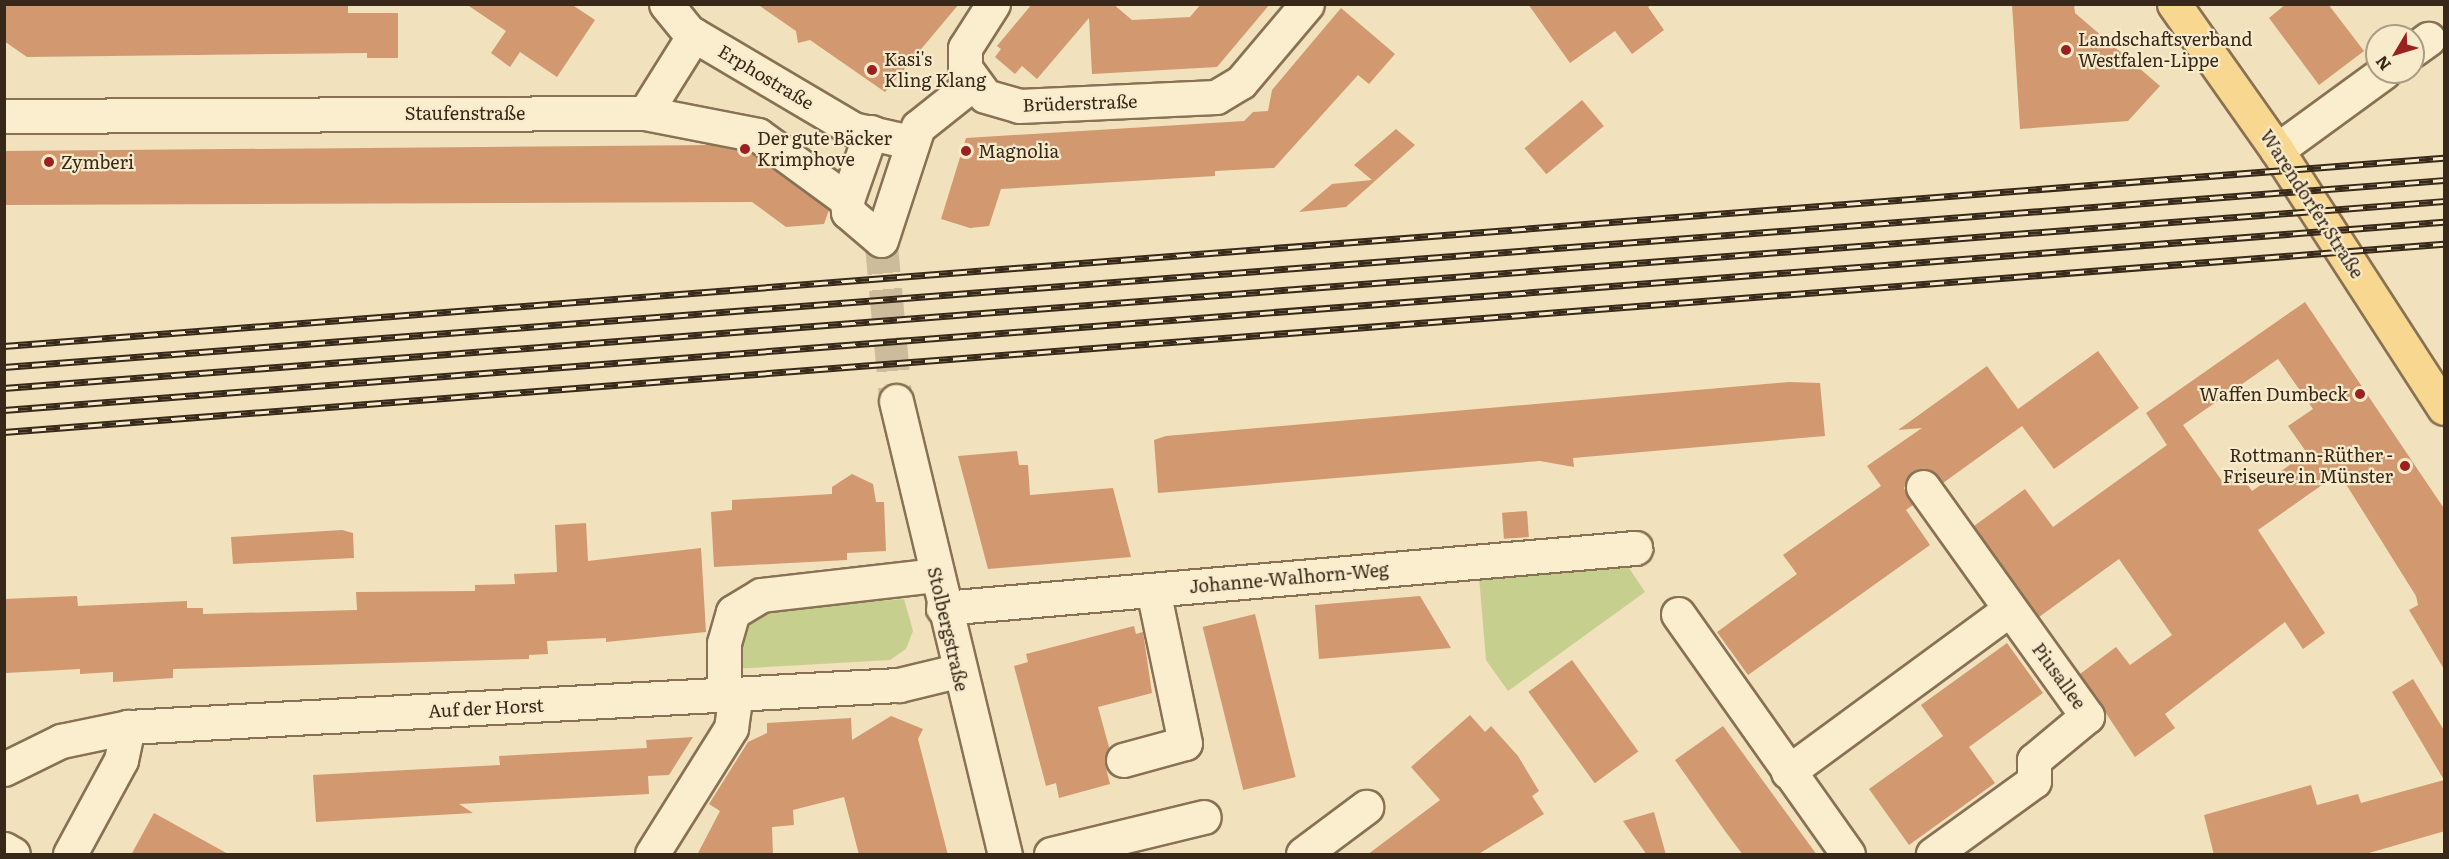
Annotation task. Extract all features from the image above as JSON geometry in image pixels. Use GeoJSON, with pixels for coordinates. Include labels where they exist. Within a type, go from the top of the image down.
{"type":"FeatureCollection","features":[{"type":"Feature","properties":{"kind":"main road","name":"Warendorfer Straße"},"geometry":{"type":"LineString","coordinates":[[2174,4],[2277,150],[2445,408]]}},
{"type":"Feature","properties":{"kind":"street","name":"Erphostraße"},"geometry":{"type":"LineString","coordinates":[[666,4],[692,33],[853,129],[910,142]]}},
{"type":"Feature","properties":{"kind":"street"},"geometry":{"type":"LineString","coordinates":[[910,142],[918,127],[972,84],[965,68],[965,48],[993,4]]}},
{"type":"Feature","properties":{"kind":"street","name":"Brüderstraße"},"geometry":{"type":"LineString","coordinates":[[972,84],[985,96],[1019,106],[1216,97],[1241,82],[1307,4]]}},
{"type":"Feature","properties":{"kind":"street"},"geometry":{"type":"LineString","coordinates":[[641,112],[692,33]]}},
{"type":"Feature","properties":{"kind":"street"},"geometry":{"type":"LineString","coordinates":[[2277,150],[2368,84]]}},
{"type":"Feature","properties":{"kind":"street","name":"Staufenstraße"},"geometry":{"type":"LineString","coordinates":[[4,116],[641,112],[759,135],[847,200],[848,212],[881,240],[910,142]]}},
{"type":"Feature","properties":{"kind":"street"},"geometry":{"type":"LineString","coordinates":[[847,200],[871,132]]}},
{"type":"Feature","properties":{"kind":"street","name":"Stolbergstraße"},"geometry":{"type":"LineString","coordinates":[[896,402],[957,671],[1005,855]]}},
{"type":"Feature","properties":{"kind":"street","name":"Piusallee"},"geometry":{"type":"LineString","coordinates":[[1923,487],[2087,716],[2034,760],[2034,781],[1933,855]]}},
{"type":"Feature","properties":{"kind":"street","name":"Johanne-Walhorn-Weg"},"geometry":{"type":"LineString","coordinates":[[943,608],[1635,548]]}},
{"type":"Feature","properties":{"kind":"street"},"geometry":{"type":"LineString","coordinates":[[652,855],[731,728],[724,643],[733,612],[761,595],[936,575]]}},
{"type":"Feature","properties":{"kind":"street"},"geometry":{"type":"LineString","coordinates":[[1122,760],[1185,743],[1153,590]]}},
{"type":"Feature","properties":{"kind":"street"},"geometry":{"type":"LineString","coordinates":[[1788,772],[2010,609]]}},
{"type":"Feature","properties":{"kind":"street"},"geometry":{"type":"LineString","coordinates":[[1678,614],[1848,855]]}},
{"type":"Feature","properties":{"kind":"street","name":"Auf der Horst"},"geometry":{"type":"LineString","coordinates":[[9,758],[61,741],[128,727],[899,685],[957,671]]}},
{"type":"Feature","properties":{"kind":"street"},"geometry":{"type":"LineString","coordinates":[[70,855],[121,760],[128,727]]}},
{"type":"Feature","properties":{"kind":"street"},"geometry":{"type":"LineString","coordinates":[[1303,855],[1366,807]]}},
{"type":"Feature","properties":{"kind":"street"},"geometry":{"type":"LineString","coordinates":[[1051,855],[1204,817]]}},
{"type":"Feature","properties":{"kind":"street"},"geometry":{"type":"LineString","coordinates":[[4,849],[13,855]]}},
{"type":"Feature","properties":{"kind":"green space"},"geometry":{"type":"Polygon","coordinates":[[[1627,565],[1645,592],[1508,691],[1486,660],[1479,577],[1627,565]]]}},
{"type":"Feature","properties":{"kind":"green space"},"geometry":{"type":"Polygon","coordinates":[[[904,599],[913,631],[906,649],[890,660],[731,669],[732,633],[755,611],[904,599]]]}},
{"type":"Feature","properties":{"kind":"building"},"geometry":{"type":"Polygon","coordinates":[[[4,4],[348,4],[348,13],[398,13],[398,58],[367,58],[367,53],[27,57],[4,41],[4,4]]]}},
{"type":"Feature","properties":{"kind":"building"},"geometry":{"type":"Polygon","coordinates":[[[466,4],[571,4],[595,20],[557,77],[520,52],[510,67],[491,53],[506,31],[466,4]]]}},
{"type":"Feature","properties":{"kind":"building"},"geometry":{"type":"Polygon","coordinates":[[[757,4],[959,4],[885,92],[810,40],[798,43],[796,31],[757,4]]]}},
{"type":"Feature","properties":{"kind":"building"},"geometry":{"type":"Polygon","coordinates":[[[1032,4],[1113,4],[1132,20],[1190,17],[1201,4],[1270,4],[1217,67],[1092,74],[1089,18],[1037,79],[1022,66],[1015,74],[995,57],[1001,49],[997,46],[1032,4]]]}},
{"type":"Feature","properties":{"kind":"building"},"geometry":{"type":"Polygon","coordinates":[[[1528,4],[1652,4],[1648,7],[1664,30],[1632,54],[1615,31],[1570,63],[1528,4]]]}},
{"type":"Feature","properties":{"kind":"building","name":"Landschaftsverband Westfalen-Lippe"},"geometry":{"type":"Polygon","coordinates":[[[2012,4],[2074,4],[2075,13],[2160,86],[2128,121],[2020,129],[2012,4]]]}},
{"type":"Feature","properties":{"kind":"building"},"geometry":{"type":"Polygon","coordinates":[[[2286,4],[2328,4],[2364,51],[2319,85],[2269,18],[2286,4]]]}},
{"type":"Feature","properties":{"kind":"building"},"geometry":{"type":"Polygon","coordinates":[[[1341,8],[1395,54],[1369,84],[1358,75],[1274,168],[1215,171],[1215,176],[1001,189],[989,226],[970,228],[941,219],[966,138],[1244,121],[1253,112],[1268,111],[1272,90],[1341,8]]]}},
{"type":"Feature","properties":{"kind":"building"},"geometry":{"type":"Polygon","coordinates":[[[1582,100],[1604,126],[1546,174],[1525,148],[1582,100]]]}},
{"type":"Feature","properties":{"kind":"building"},"geometry":{"type":"Polygon","coordinates":[[[1396,129],[1415,145],[1346,207],[1299,212],[1332,184],[1372,180],[1354,165],[1396,129]]]}},
{"type":"Feature","properties":{"kind":"building"},"geometry":{"type":"Polygon","coordinates":[[[713,145],[750,153],[829,210],[824,224],[786,227],[752,202],[4,205],[4,151],[713,145]]]}},
{"type":"Feature","properties":{"kind":"building"},"geometry":{"type":"Polygon","coordinates":[[[2305,302],[2445,510],[2445,671],[2409,610],[2418,605],[2416,596],[2339,473],[2258,530],[2325,633],[2303,649],[2285,622],[2165,714],[2175,728],[2135,757],[2080,674],[2116,647],[2130,665],[2172,635],[2119,559],[2039,617],[1974,526],[2025,489],[2053,527],[2167,445],[2146,413],[2305,302]],[[2278,359],[2183,425],[2222,481],[2238,470],[2252,491],[2307,453],[2288,426],[2313,409],[2278,359]]]}},
{"type":"Feature","properties":{"kind":"building"},"geometry":{"type":"Polygon","coordinates":[[[2098,351],[2139,408],[2054,469],[2022,426],[1943,483],[1930,470],[1913,471],[1904,488],[1913,505],[1906,510],[1930,545],[1748,675],[1717,632],[1797,574],[1783,555],[1881,486],[1867,466],[1922,428],[1898,430],[1987,366],[2018,409],[2098,351]]]}},
{"type":"Feature","properties":{"kind":"building"},"geometry":{"type":"Polygon","coordinates":[[[1789,382],[1820,383],[1825,436],[1573,458],[1574,467],[1540,461],[1158,493],[1154,440],[1166,436],[1789,382]]]}},
{"type":"Feature","properties":{"kind":"building"},"geometry":{"type":"Polygon","coordinates":[[[1017,451],[1019,465],[1028,465],[1030,495],[1113,488],[1131,557],[988,569],[958,456],[1017,451]]]}},
{"type":"Feature","properties":{"kind":"building"},"geometry":{"type":"Polygon","coordinates":[[[852,474],[873,484],[876,502],[884,502],[886,551],[847,553],[847,560],[714,567],[711,512],[732,510],[732,500],[832,494],[832,487],[852,474]]]}},
{"type":"Feature","properties":{"kind":"building"},"geometry":{"type":"Polygon","coordinates":[[[1527,511],[1529,537],[1504,539],[1502,513],[1527,511]]]}},
{"type":"Feature","properties":{"kind":"building"},"geometry":{"type":"Polygon","coordinates":[[[586,523],[588,561],[701,548],[706,632],[606,642],[606,638],[547,641],[548,654],[529,655],[529,659],[173,669],[173,678],[113,682],[113,672],[80,674],[80,669],[6,673],[4,599],[77,596],[78,606],[187,601],[187,608],[203,608],[203,614],[357,610],[356,592],[475,591],[475,585],[515,584],[514,574],[557,572],[555,525],[586,523]]]}},
{"type":"Feature","properties":{"kind":"building"},"geometry":{"type":"Polygon","coordinates":[[[342,530],[353,533],[354,558],[233,564],[231,537],[342,530]]]}},
{"type":"Feature","properties":{"kind":"building"},"geometry":{"type":"Polygon","coordinates":[[[1420,596],[1451,648],[1319,659],[1315,605],[1420,596]]]}},
{"type":"Feature","properties":{"kind":"building"},"geometry":{"type":"Polygon","coordinates":[[[1255,614],[1296,777],[1243,790],[1203,627],[1255,614]]]}},
{"type":"Feature","properties":{"kind":"building"},"geometry":{"type":"Polygon","coordinates":[[[1134,626],[1136,634],[1143,632],[1152,693],[1098,707],[1109,747],[1105,764],[1110,784],[1059,798],[1056,783],[1046,786],[1014,666],[1028,662],[1026,654],[1134,626]]]}},
{"type":"Feature","properties":{"kind":"building"},"geometry":{"type":"Polygon","coordinates":[[[2007,643],[2043,693],[1969,747],[1995,783],[1909,845],[1869,789],[1943,736],[1921,705],[2007,643]]]}},
{"type":"Feature","properties":{"kind":"building"},"geometry":{"type":"Polygon","coordinates":[[[1572,660],[1638,751],[1595,783],[1528,692],[1572,660]]]}},
{"type":"Feature","properties":{"kind":"building"},"geometry":{"type":"Polygon","coordinates":[[[2413,679],[2445,732],[2445,831],[2362,855],[2214,855],[2204,815],[2311,785],[2317,805],[2358,794],[2361,803],[2444,780],[2392,692],[2413,679]]]}},
{"type":"Feature","properties":{"kind":"building"},"geometry":{"type":"Polygon","coordinates":[[[1470,715],[1485,732],[1491,726],[1518,756],[1539,791],[1532,796],[1544,814],[1477,855],[1367,855],[1440,800],[1411,767],[1470,715]]]}},
{"type":"Feature","properties":{"kind":"building"},"geometry":{"type":"Polygon","coordinates":[[[891,716],[923,729],[918,739],[948,855],[859,855],[844,797],[793,810],[794,825],[772,827],[773,855],[697,855],[720,811],[709,804],[748,742],[767,733],[767,723],[851,718],[852,740],[891,716]]]}},
{"type":"Feature","properties":{"kind":"building"},"geometry":{"type":"Polygon","coordinates":[[[1723,726],[1817,855],[1743,855],[1725,831],[1675,760],[1723,726]]]}},
{"type":"Feature","properties":{"kind":"building"},"geometry":{"type":"Polygon","coordinates":[[[693,737],[669,775],[648,776],[649,794],[459,804],[473,813],[316,822],[313,775],[500,765],[499,756],[647,748],[646,740],[693,737]]]}},
{"type":"Feature","properties":{"kind":"building"},"geometry":{"type":"Polygon","coordinates":[[[1654,812],[1666,855],[1647,855],[1623,821],[1654,812]]]}},
{"type":"Feature","properties":{"kind":"building"},"geometry":{"type":"Polygon","coordinates":[[[154,813],[230,855],[131,855],[154,813]]]}},
{"type":"Feature","properties":{"kind":"tunnel"},"geometry":{"type":"LineString","coordinates":[[881,240],[896,401]]}},
{"type":"Feature","properties":{"kind":"railway"},"geometry":{"type":"LineString","coordinates":[[4,346],[2444,158]]}},
{"type":"Feature","properties":{"kind":"railway"},"geometry":{"type":"LineString","coordinates":[[4,367],[2444,180]]}},
{"type":"Feature","properties":{"kind":"railway"},"geometry":{"type":"LineString","coordinates":[[4,388],[2444,201]]}},
{"type":"Feature","properties":{"kind":"railway"},"geometry":{"type":"LineString","coordinates":[[4,410],[2444,222]]}},
{"type":"Feature","properties":{"kind":"railway"},"geometry":{"type":"LineString","coordinates":[[4,432],[2444,244]]}},
{"type":"Feature","properties":{"kind":"place","name":"Landschaftsverband Westfalen-Lippe"},"geometry":{"type":"Point","coordinates":[2066,50]}},
{"type":"Feature","properties":{"kind":"place","name":"Kasi's Kling Klang"},"geometry":{"type":"Point","coordinates":[872,70]}},
{"type":"Feature","properties":{"kind":"place","name":"Der gute Bäcker Krimphove"},"geometry":{"type":"Point","coordinates":[745,149]}},
{"type":"Feature","properties":{"kind":"place","name":"Magnolia"},"geometry":{"type":"Point","coordinates":[966,151]}},
{"type":"Feature","properties":{"kind":"place","name":"Zymberi"},"geometry":{"type":"Point","coordinates":[49,162]}},
{"type":"Feature","properties":{"kind":"place","name":"Waffen Dumbeck"},"geometry":{"type":"Point","coordinates":[2360,394]}},
{"type":"Feature","properties":{"kind":"place","name":"Rottmann-Rüther - Friseure in Münster"},"geometry":{"type":"Point","coordinates":[2405,466]}}]}
